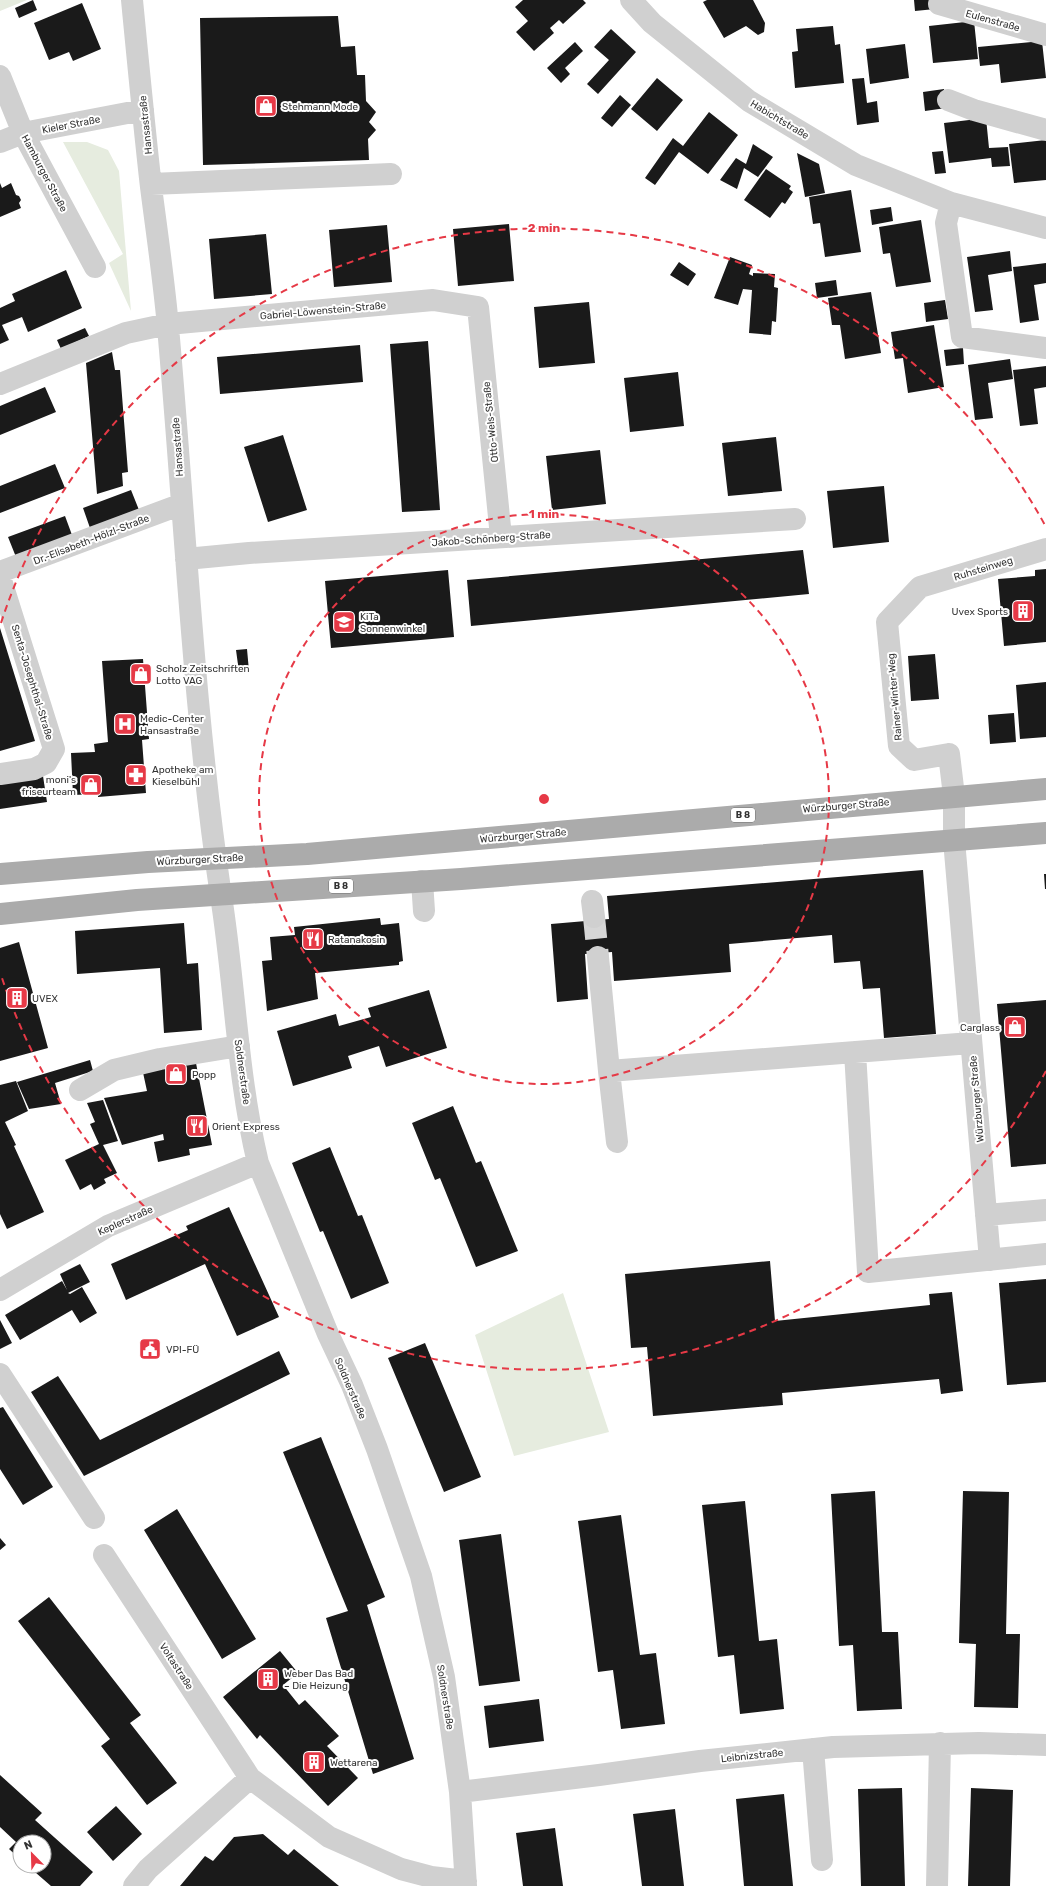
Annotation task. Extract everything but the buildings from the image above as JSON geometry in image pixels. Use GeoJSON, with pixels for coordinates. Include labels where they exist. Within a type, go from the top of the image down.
{"type":"FeatureCollection","features":[{"type":"Feature","properties":{"kind":"main road","name":"Würzburger Straße"},"geometry":{"type":"LineString","coordinates":[[0,874],[148,862],[308,854],[1046,789]]}},
{"type":"Feature","properties":{"kind":"main road","name":"B 8"},"geometry":{"type":"LineString","coordinates":[[0,914],[137,900],[422,881],[1046,833]]}},
{"type":"Feature","properties":{"kind":"street","name":"Hansastraße"},"geometry":{"type":"LineString","coordinates":[[132,0],[151,184],[168,324],[186,559],[214,859],[221,895]]}},
{"type":"Feature","properties":{"kind":"street","name":"Habichtstraße"},"geometry":{"type":"LineString","coordinates":[[630,0],[652,23],[749,101],[856,165],[951,203],[1046,228]]}},
{"type":"Feature","properties":{"kind":"street","name":"Eulenstraße"},"geometry":{"type":"LineString","coordinates":[[939,4],[1046,35]]}},
{"type":"Feature","properties":{"kind":"street","name":"Hamburger Straße"},"geometry":{"type":"LineString","coordinates":[[0,76],[23,133],[95,267]]}},
{"type":"Feature","properties":{"kind":"street"},"geometry":{"type":"LineString","coordinates":[[948,100],[974,110],[1046,130]]}},
{"type":"Feature","properties":{"kind":"street","name":"Kieler Straße"},"geometry":{"type":"LineString","coordinates":[[0,142],[23,133],[143,110]]}},
{"type":"Feature","properties":{"kind":"street"},"geometry":{"type":"LineString","coordinates":[[151,184],[391,174]]}},
{"type":"Feature","properties":{"kind":"street"},"geometry":{"type":"LineString","coordinates":[[951,203],[946,223],[962,337],[1046,348]]}},
{"type":"Feature","properties":{"kind":"street","name":"Gabriel-Löwenstein-Straße"},"geometry":{"type":"LineString","coordinates":[[168,324],[433,300],[478,307]]}},
{"type":"Feature","properties":{"kind":"street","name":"Otto-Wels-Straße"},"geometry":{"type":"LineString","coordinates":[[478,307],[501,537]]}},
{"type":"Feature","properties":{"kind":"street"},"geometry":{"type":"LineString","coordinates":[[0,384],[126,333],[168,324]]}},
{"type":"Feature","properties":{"kind":"street","name":"Dr.-Elisabeth-Hölzl-Straße"},"geometry":{"type":"LineString","coordinates":[[0,572],[182,504]]}},
{"type":"Feature","properties":{"kind":"street","name":"Jakob-Schönberg-Straße"},"geometry":{"type":"LineString","coordinates":[[186,559],[249,553],[795,519]]}},
{"type":"Feature","properties":{"kind":"street","name":"Ruhsteinweg"},"geometry":{"type":"LineString","coordinates":[[920,587],[1046,549]]}},
{"type":"Feature","properties":{"kind":"street","name":"Senta-Josephthal-Straße"},"geometry":{"type":"LineString","coordinates":[[0,577],[54,749],[46,763],[34,769],[0,774]]}},
{"type":"Feature","properties":{"kind":"street","name":"Rainer-Winter-Weg"},"geometry":{"type":"LineString","coordinates":[[920,587],[887,622],[899,746],[914,760],[950,754],[954,796]]}},
{"type":"Feature","properties":{"kind":"street","name":"Würzburger Straße"},"geometry":{"type":"LineString","coordinates":[[954,796],[954,840],[990,1260]]}},
{"type":"Feature","properties":{"kind":"street"},"geometry":{"type":"LineString","coordinates":[[422,881],[424,911]]}},
{"type":"Feature","properties":{"kind":"street","name":"Soldnerstraße"},"geometry":{"type":"LineString","coordinates":[[221,895],[239,1046],[253,1144],[258,1164],[377,1449],[421,1576],[444,1676],[460,1792],[466,1883]]}},
{"type":"Feature","properties":{"kind":"street"},"geometry":{"type":"LineString","coordinates":[[598,957],[617,1142]]}},
{"type":"Feature","properties":{"kind":"street"},"geometry":{"type":"LineString","coordinates":[[609,1071],[971,1044]]}},
{"type":"Feature","properties":{"kind":"street"},"geometry":{"type":"LineString","coordinates":[[80,1090],[114,1070],[239,1046]]}},
{"type":"Feature","properties":{"kind":"street"},"geometry":{"type":"LineString","coordinates":[[854,1052],[868,1272],[1046,1254]]}},
{"type":"Feature","properties":{"kind":"street","name":"Keplerstraße"},"geometry":{"type":"LineString","coordinates":[[0,1290],[108,1226],[258,1164]]}},
{"type":"Feature","properties":{"kind":"street"},"geometry":{"type":"LineString","coordinates":[[986,1215],[1046,1210]]}},
{"type":"Feature","properties":{"kind":"street"},"geometry":{"type":"LineString","coordinates":[[0,1374],[94,1518]]}},
{"type":"Feature","properties":{"kind":"street","name":"Voltastraße"},"geometry":{"type":"LineString","coordinates":[[104,1555],[250,1778],[329,1838],[429,1881],[466,1883]]}},
{"type":"Feature","properties":{"kind":"street"},"geometry":{"type":"LineString","coordinates":[[937,1886],[940,1743]]}},
{"type":"Feature","properties":{"kind":"street","name":"Leibnizstraße"},"geometry":{"type":"LineString","coordinates":[[460,1792],[700,1761],[813,1749],[940,1743],[1046,1745]]}},
{"type":"Feature","properties":{"kind":"street"},"geometry":{"type":"LineString","coordinates":[[813,1749],[822,1860]]}},
{"type":"Feature","properties":{"kind":"street"},"geometry":{"type":"LineString","coordinates":[[134,1886],[148,1869],[250,1778]]}},
{"type":"Feature","properties":{"kind":"shaded area"},"geometry":{"type":"Polygon","coordinates":[[[0,0],[27,0],[0,11],[0,0]]]}},
{"type":"Feature","properties":{"kind":"shaded area"},"geometry":{"type":"Polygon","coordinates":[[[63,142],[87,142],[108,150],[119,171],[131,311],[109,263],[123,254],[63,142]]]}},
{"type":"Feature","properties":{"kind":"shaded area"},"geometry":{"type":"Polygon","coordinates":[[[563,1293],[609,1432],[514,1456],[475,1335],[563,1293]]]}},
{"type":"Feature","properties":{"kind":"tunnel"},"geometry":{"type":"LineString","coordinates":[[594,917],[598,957]]}},
{"type":"Feature","properties":{"kind":"place","name":"Stehmann Mode"},"geometry":{"type":"Point","coordinates":[266,106]}},
{"type":"Feature","properties":{"kind":"place","name":"Uvex Sports"},"geometry":{"type":"Point","coordinates":[1023,611]}},
{"type":"Feature","properties":{"kind":"place","name":"KiTa Sonnenwinkel"},"geometry":{"type":"Point","coordinates":[344,622]}},
{"type":"Feature","properties":{"kind":"place","name":"Scholz Zeitschriften Lotto VAG"},"geometry":{"type":"Point","coordinates":[141,674]}},
{"type":"Feature","properties":{"kind":"place","name":"Medic-Center Hansastraße"},"geometry":{"type":"Point","coordinates":[125,724]}},
{"type":"Feature","properties":{"kind":"place","name":"Apotheke am Kieselbühl"},"geometry":{"type":"Point","coordinates":[136,775]}},
{"type":"Feature","properties":{"kind":"place","name":"moni's friseurteam"},"geometry":{"type":"Point","coordinates":[91,785]}},
{"type":"Feature","properties":{"kind":"place","name":"Ratanakosin"},"geometry":{"type":"Point","coordinates":[313,939]}},
{"type":"Feature","properties":{"kind":"place","name":"UVEX"},"geometry":{"type":"Point","coordinates":[17,998]}},
{"type":"Feature","properties":{"kind":"place","name":"Carglass"},"geometry":{"type":"Point","coordinates":[1015,1027]}},
{"type":"Feature","properties":{"kind":"place","name":"Popp"},"geometry":{"type":"Point","coordinates":[176,1074]}},
{"type":"Feature","properties":{"kind":"place","name":"Orient Express"},"geometry":{"type":"Point","coordinates":[197,1126]}},
{"type":"Feature","properties":{"kind":"place","name":"VPI-FÜ"},"geometry":{"type":"Point","coordinates":[150,1349]}},
{"type":"Feature","properties":{"kind":"place","name":"Weber Das Bad – Die Heizung"},"geometry":{"type":"Point","coordinates":[268,1679]}},
{"type":"Feature","properties":{"kind":"place","name":"Wettarena"},"geometry":{"type":"Point","coordinates":[314,1762]}}]}
